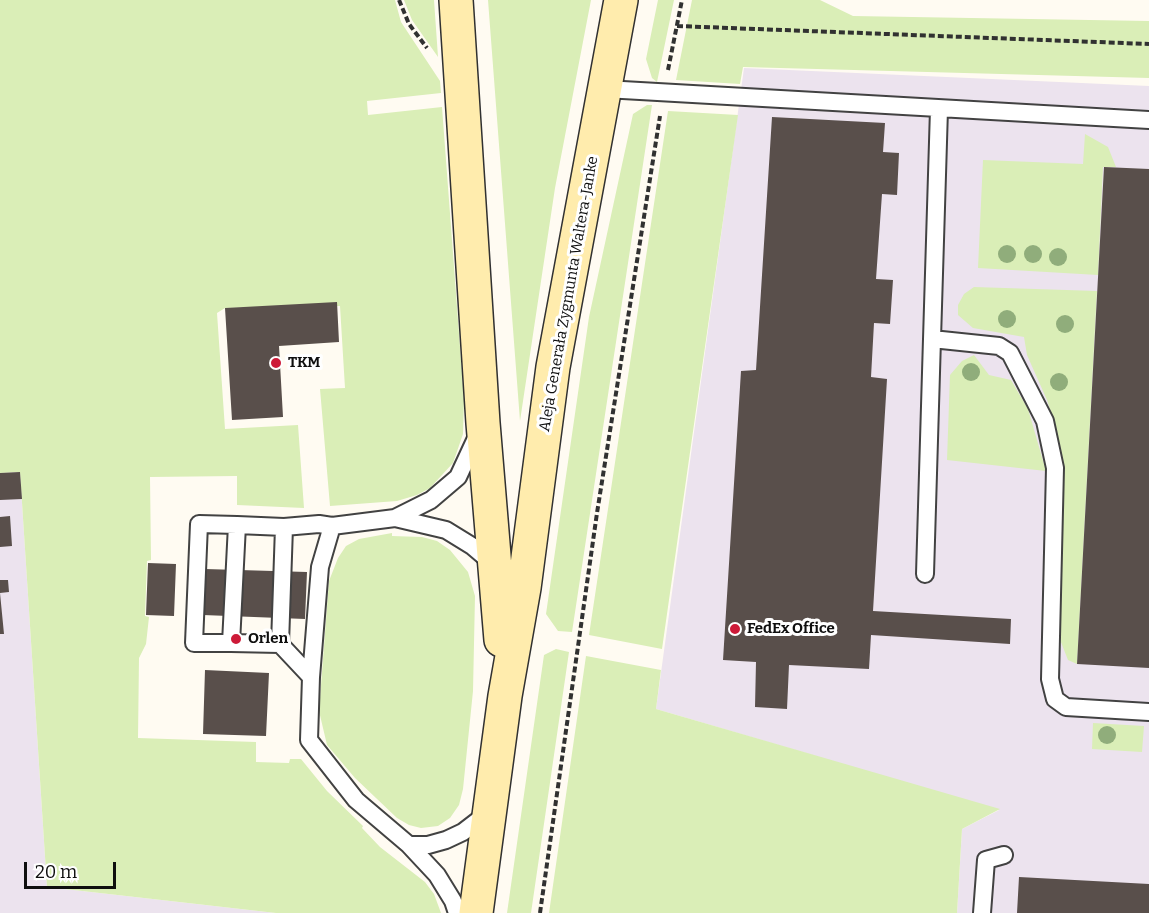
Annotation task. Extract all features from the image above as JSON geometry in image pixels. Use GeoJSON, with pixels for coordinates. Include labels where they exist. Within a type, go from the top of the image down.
{"type":"FeatureCollection","features":[{"type":"Feature","properties":{"kind":"main road","name":"Aleja Generała Zygmunta Waltera-Janke"},"geometry":{"type":"LineString","coordinates":[[456,0],[483,423],[497,568],[505,696]]}},
{"type":"Feature","properties":{"kind":"main road","name":"Aleja Generała Zygmunta Waltera-Janke"},"geometry":{"type":"LineString","coordinates":[[476,913],[505,696],[524,588],[553,367],[621,0]]}},
{"type":"Feature","properties":{"kind":"lane"},"geometry":{"type":"LineString","coordinates":[[605,89],[1149,120]]}},
{"type":"Feature","properties":{"kind":"lane"},"geometry":{"type":"LineString","coordinates":[[925,574],[939,109]]}},
{"type":"Feature","properties":{"kind":"lane"},"geometry":{"type":"LineString","coordinates":[[933,339],[999,346],[1010,353],[1045,421],[1055,468],[1050,679],[1055,699],[1066,707],[1149,711]]}},
{"type":"Feature","properties":{"kind":"lane"},"geometry":{"type":"LineString","coordinates":[[280,644],[194,643],[199,524],[284,527],[319,524],[332,526],[395,518],[431,500],[458,477],[483,423]]}},
{"type":"Feature","properties":{"kind":"lane"},"geometry":{"type":"LineString","coordinates":[[395,518],[446,530],[472,546],[524,588]]}},
{"type":"Feature","properties":{"kind":"lane"},"geometry":{"type":"LineString","coordinates":[[231,643],[237,525]]}},
{"type":"Feature","properties":{"kind":"lane"},"geometry":{"type":"LineString","coordinates":[[332,526],[320,567],[308,731],[312,746],[356,800],[409,845],[437,875],[453,901],[457,913]]}},
{"type":"Feature","properties":{"kind":"lane"},"geometry":{"type":"LineString","coordinates":[[284,527],[280,644],[311,677]]}},
{"type":"Feature","properties":{"kind":"lane"},"geometry":{"type":"LineString","coordinates":[[409,845],[428,845],[446,840],[462,832],[490,812]]}},
{"type":"Feature","properties":{"kind":"lane"},"geometry":{"type":"LineString","coordinates":[[982,913],[986,860],[1004,855]]}},
{"type":"Feature","properties":{"kind":"path"},"geometry":{"type":"LineString","coordinates":[[540,913],[604,466],[664,92],[682,0]]}},
{"type":"Feature","properties":{"kind":"path"},"geometry":{"type":"LineString","coordinates":[[677,26],[1149,44]]}},
{"type":"Feature","properties":{"kind":"shaded area"},"geometry":{"type":"Polygon","coordinates":[[[744,68],[1149,86],[1149,913],[957,913],[962,829],[999,810],[656,709],[744,68]]]}},
{"type":"Feature","properties":{"kind":"shaded area"},"geometry":{"type":"Polygon","coordinates":[[[20,472],[47,887],[276,913],[0,913],[0,473],[20,472]]]}},
{"type":"Feature","properties":{"kind":"green space"},"geometry":{"type":"Polygon","coordinates":[[[0,0],[395,0],[401,22],[440,81],[441,93],[367,101],[368,115],[442,107],[464,400],[463,434],[453,463],[430,488],[417,495],[397,501],[330,506],[320,389],[345,388],[340,306],[225,308],[217,313],[225,429],[298,425],[304,508],[237,505],[237,476],[150,477],[151,560],[147,561],[145,616],[149,617],[146,644],[139,658],[138,738],[256,742],[256,762],[289,763],[290,759],[301,759],[327,791],[363,826],[362,828],[380,847],[425,882],[434,894],[441,913],[276,913],[47,887],[20,472],[0,473],[0,0]]]}},
{"type":"Feature","properties":{"kind":"green space"},"geometry":{"type":"Polygon","coordinates":[[[404,0],[434,0],[438,57],[412,20],[404,0]]]}},
{"type":"Feature","properties":{"kind":"green space"},"geometry":{"type":"Polygon","coordinates":[[[488,0],[591,0],[555,188],[520,421],[488,0]]]}},
{"type":"Feature","properties":{"kind":"green space"},"geometry":{"type":"Polygon","coordinates":[[[658,0],[674,0],[657,82],[652,78],[646,59],[658,0]]]}},
{"type":"Feature","properties":{"kind":"green space"},"geometry":{"type":"Polygon","coordinates":[[[692,0],[820,0],[853,16],[1149,21],[1149,78],[743,67],[740,84],[676,80],[692,0]]]}},
{"type":"Feature","properties":{"kind":"green space"},"geometry":{"type":"Polygon","coordinates":[[[647,105],[652,105],[572,632],[558,631],[546,614],[589,317],[633,114],[647,105]]]}},
{"type":"Feature","properties":{"kind":"green space"},"geometry":{"type":"Polygon","coordinates":[[[668,111],[738,115],[662,649],[589,635],[668,111]]]}},
{"type":"Feature","properties":{"kind":"green space"},"geometry":{"type":"Polygon","coordinates":[[[1085,134],[1108,147],[1116,167],[1103,167],[1098,275],[978,268],[983,160],[1083,164],[1085,134]]]}},
{"type":"Feature","properties":{"kind":"green space"},"geometry":{"type":"Polygon","coordinates":[[[974,287],[1097,291],[1077,664],[1068,660],[1055,627],[1061,459],[1057,431],[1047,400],[1027,355],[1024,337],[973,328],[958,315],[958,305],[964,294],[974,287]]]}},
{"type":"Feature","properties":{"kind":"green space"},"geometry":{"type":"Polygon","coordinates":[[[974,355],[989,375],[1011,380],[1028,409],[1046,471],[947,460],[950,375],[962,361],[974,355]]]}},
{"type":"Feature","properties":{"kind":"green space"},"geometry":{"type":"Polygon","coordinates":[[[392,533],[392,536],[422,537],[437,541],[450,550],[468,572],[475,596],[473,691],[463,789],[459,805],[450,818],[438,826],[421,828],[409,825],[397,818],[355,778],[327,745],[319,711],[329,581],[338,558],[346,546],[359,539],[392,533]]]}},
{"type":"Feature","properties":{"kind":"green space"},"geometry":{"type":"Polygon","coordinates":[[[556,649],[569,652],[531,913],[507,913],[544,655],[556,649]]]}},
{"type":"Feature","properties":{"kind":"green space"},"geometry":{"type":"Polygon","coordinates":[[[586,656],[661,670],[656,709],[1000,809],[962,829],[957,913],[549,913],[586,656]]]}},
{"type":"Feature","properties":{"kind":"green space"},"geometry":{"type":"Polygon","coordinates":[[[1093,723],[1144,726],[1142,752],[1092,749],[1093,723]]]}},
{"type":"Feature","properties":{"kind":"building"},"geometry":{"type":"Polygon","coordinates":[[[772,117],[885,123],[883,152],[899,153],[897,195],[882,194],[876,279],[893,280],[890,324],[874,323],[871,377],[887,379],[873,611],[1011,619],[1010,644],[871,635],[869,669],[789,665],[787,709],[755,707],[756,662],[723,660],[741,371],[756,370],[772,117]]]}},
{"type":"Feature","properties":{"kind":"building"},"geometry":{"type":"Polygon","coordinates":[[[1104,167],[1149,169],[1149,668],[1077,664],[1104,167]]]}},
{"type":"Feature","properties":{"kind":"building"},"geometry":{"type":"Polygon","coordinates":[[[337,302],[339,342],[279,346],[283,417],[232,420],[225,308],[337,302]]]}},
{"type":"Feature","properties":{"kind":"building"},"geometry":{"type":"Polygon","coordinates":[[[20,472],[22,499],[0,500],[0,473],[20,472]]]}},
{"type":"Feature","properties":{"kind":"building"},"geometry":{"type":"Polygon","coordinates":[[[10,516],[12,546],[0,547],[0,517],[10,516]]]}},
{"type":"Feature","properties":{"kind":"building"},"geometry":{"type":"Polygon","coordinates":[[[148,563],[176,564],[174,616],[146,615],[148,563]]]}},
{"type":"Feature","properties":{"kind":"building"},"geometry":{"type":"Polygon","coordinates":[[[205,569],[307,572],[305,619],[203,615],[205,569]]]}},
{"type":"Feature","properties":{"kind":"building"},"geometry":{"type":"Polygon","coordinates":[[[0,580],[8,580],[9,592],[0,593],[0,580]]]}},
{"type":"Feature","properties":{"kind":"building"},"geometry":{"type":"Polygon","coordinates":[[[0,593],[4,634],[0,634],[0,593]]]}},
{"type":"Feature","properties":{"kind":"building"},"geometry":{"type":"Polygon","coordinates":[[[205,670],[269,673],[266,736],[203,734],[205,670]]]}},
{"type":"Feature","properties":{"kind":"building"},"geometry":{"type":"Polygon","coordinates":[[[1019,877],[1149,884],[1149,913],[1017,913],[1019,877]]]}},
{"type":"Feature","properties":{"kind":"place","name":"TKM"},"geometry":{"type":"Point","coordinates":[276,363]}},
{"type":"Feature","properties":{"kind":"place","name":"FedEx Office"},"geometry":{"type":"Point","coordinates":[735,629]}},
{"type":"Feature","properties":{"kind":"place","name":"Orlen"},"geometry":{"type":"Point","coordinates":[236,639]}}]}
